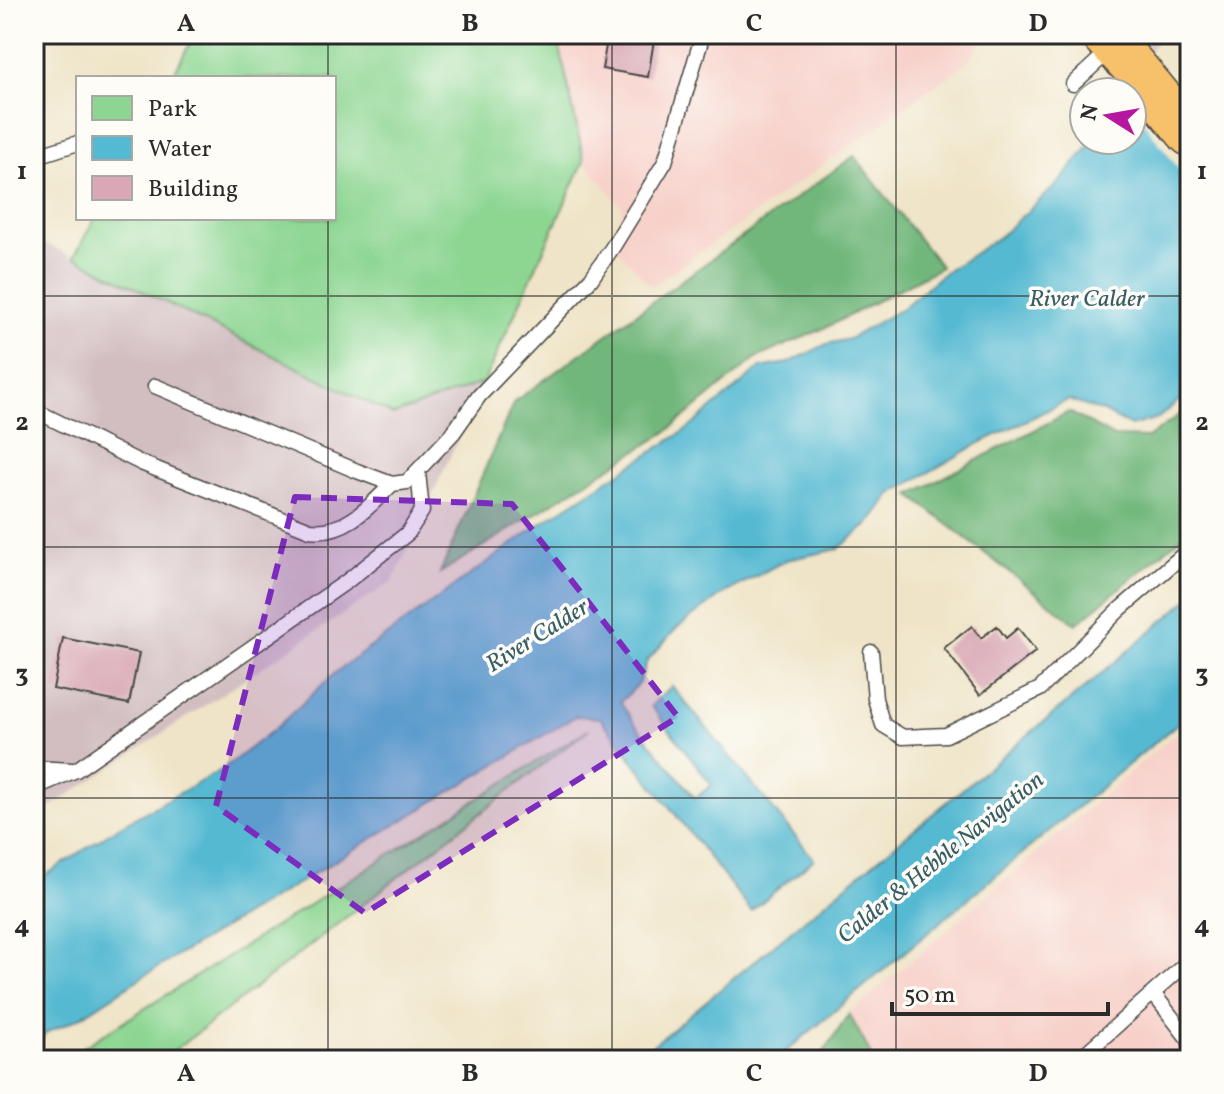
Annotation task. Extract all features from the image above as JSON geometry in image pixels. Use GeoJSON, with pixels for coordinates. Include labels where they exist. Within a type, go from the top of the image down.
{"type":"FeatureCollection","features":[{"type":"Feature","properties":{"kind":"highway"},"geometry":{"type":"LineString","coordinates":[[1120,49],[1190,134]]}},
{"type":"Feature","properties":{"kind":"lane"},"geometry":{"type":"LineString","coordinates":[[155,386],[392,484],[407,482],[453,433],[479,396],[591,279],[614,245],[665,162],[703,34]]}},
{"type":"Feature","properties":{"kind":"lane"},"geometry":{"type":"LineString","coordinates":[[1084,76],[1120,49]]}},
{"type":"Feature","properties":{"kind":"lane"},"geometry":{"type":"LineString","coordinates":[[34,157],[76,144]]}},
{"type":"Feature","properties":{"kind":"lane"},"geometry":{"type":"LineString","coordinates":[[34,410],[141,463],[310,530],[333,529],[352,521],[392,484]]}},
{"type":"Feature","properties":{"kind":"lane"},"geometry":{"type":"LineString","coordinates":[[34,788],[76,770],[346,582],[408,533],[422,511],[418,472]]}},
{"type":"Feature","properties":{"kind":"lane"},"geometry":{"type":"LineString","coordinates":[[871,652],[875,699],[883,725],[903,737],[946,735],[1040,689],[1119,610],[1190,549]]}},
{"type":"Feature","properties":{"kind":"lane"},"geometry":{"type":"LineString","coordinates":[[34,768],[76,770]]}},
{"type":"Feature","properties":{"kind":"lane"},"geometry":{"type":"LineString","coordinates":[[1078,1060],[1190,960]]}},
{"type":"Feature","properties":{"kind":"lane"},"geometry":{"type":"LineString","coordinates":[[1153,993],[1190,1041]]}},
{"type":"Feature","properties":{"kind":"highlighted area"},"geometry":{"type":"Polygon","coordinates":[[[295,497],[512,504],[678,717],[365,913],[216,806],[295,497]]]}},
{"type":"Feature","properties":{"kind":"shaded area"},"geometry":{"type":"Polygon","coordinates":[[[557,34],[941,34],[981,41],[968,62],[651,287],[614,245],[622,207],[584,161],[557,34]]]}},
{"type":"Feature","properties":{"kind":"shaded area"},"geometry":{"type":"Polygon","coordinates":[[[1134,34],[1164,34],[1149,51],[1134,34]]]}},
{"type":"Feature","properties":{"kind":"shaded area"},"geometry":{"type":"Polygon","coordinates":[[[34,238],[392,415],[484,382],[393,581],[34,818],[34,238]]]}},
{"type":"Feature","properties":{"kind":"shaded area"},"geometry":{"type":"Polygon","coordinates":[[[1190,721],[1190,1060],[874,1060],[849,1014],[1190,721]]]}},
{"type":"Feature","properties":{"kind":"green space"},"geometry":{"type":"Polygon","coordinates":[[[195,34],[557,34],[584,161],[484,382],[393,415],[74,257],[94,220],[336,220],[336,76],[172,76],[195,34]]]}},
{"type":"Feature","properties":{"kind":"green space"},"geometry":{"type":"Polygon","coordinates":[[[854,156],[941,267],[829,326],[756,358],[665,433],[440,573],[514,402],[854,156]]]}},
{"type":"Feature","properties":{"kind":"green space"},"geometry":{"type":"Polygon","coordinates":[[[1190,407],[1190,530],[1076,624],[910,495],[1069,412],[1114,437],[1148,438],[1190,407]]]}},
{"type":"Feature","properties":{"kind":"green space"},"geometry":{"type":"Polygon","coordinates":[[[589,729],[162,1060],[63,1060],[589,729]]]}},
{"type":"Feature","properties":{"kind":"green space"},"geometry":{"type":"Polygon","coordinates":[[[849,1014],[874,1060],[824,1060],[822,1055],[849,1014]]]}},
{"type":"Feature","properties":{"kind":"water","name":"River Calder"},"geometry":{"type":"Polygon","coordinates":[[[1190,67],[1190,392],[1158,418],[1131,426],[1101,411],[1068,400],[982,442],[891,494],[869,524],[838,549],[786,560],[723,594],[677,628],[647,661],[639,684],[620,702],[695,798],[712,785],[651,706],[672,686],[814,859],[751,911],[600,718],[576,716],[77,1019],[47,1032],[34,1046],[34,883],[120,826],[223,769],[276,728],[335,673],[537,526],[689,428],[760,368],[788,363],[827,344],[849,339],[904,307],[940,276],[999,237],[1060,182],[1081,156],[1148,156],[1148,98],[1190,67]]]}},
{"type":"Feature","properties":{"kind":"water","name":"Calder & Hebble Navigation"},"geometry":{"type":"Polygon","coordinates":[[[1190,598],[1190,713],[776,1060],[635,1060],[1074,697],[1190,598]]]}},
{"type":"Feature","properties":{"kind":"pier"},"geometry":{"type":"Polygon","coordinates":[[[1179,70],[1190,84],[1190,184],[1148,128],[1148,94],[1179,70]]]}},
{"type":"Feature","properties":{"kind":"building"},"geometry":{"type":"Polygon","coordinates":[[[608,34],[655,34],[648,77],[602,69],[608,34]]]}},
{"type":"Feature","properties":{"kind":"building"},"geometry":{"type":"Polygon","coordinates":[[[972,626],[981,638],[997,626],[1006,638],[1018,628],[1036,651],[980,695],[944,648],[972,626]]]}},
{"type":"Feature","properties":{"kind":"building"},"geometry":{"type":"Polygon","coordinates":[[[63,638],[139,653],[129,704],[53,689],[63,638]]]}}]}
